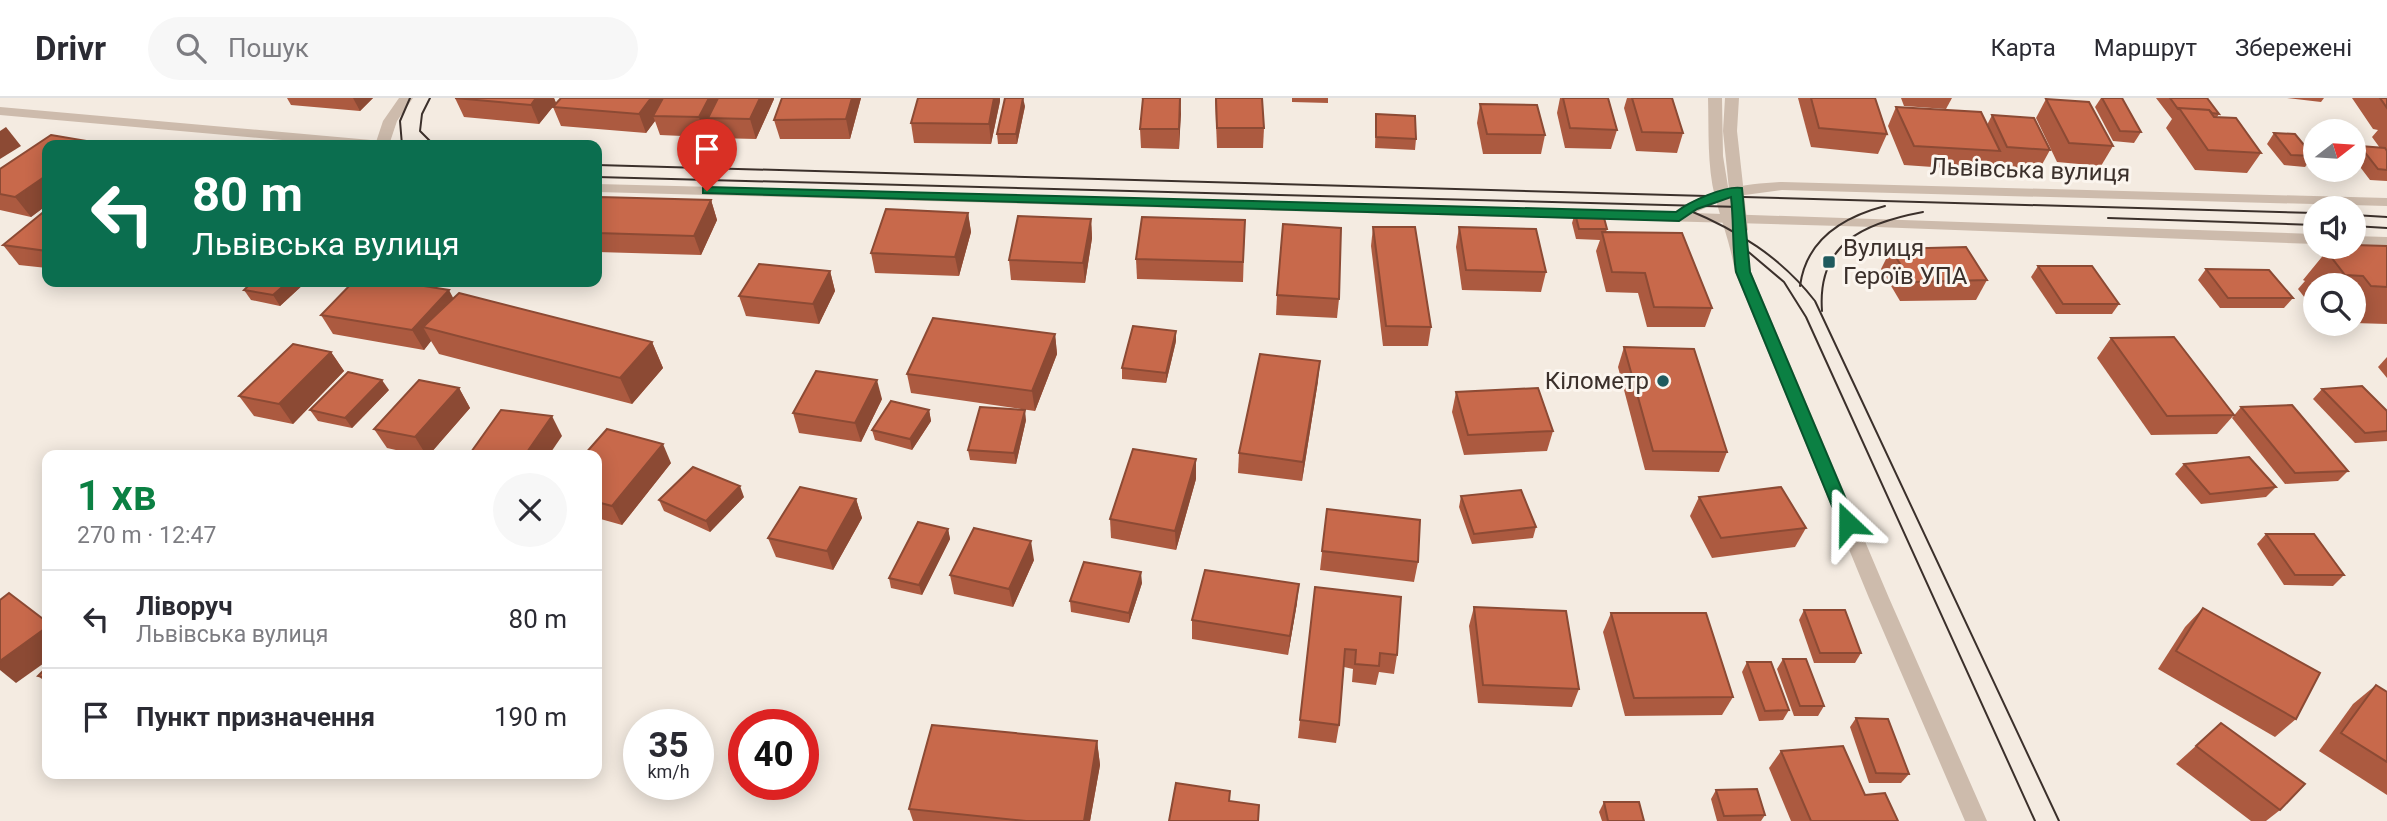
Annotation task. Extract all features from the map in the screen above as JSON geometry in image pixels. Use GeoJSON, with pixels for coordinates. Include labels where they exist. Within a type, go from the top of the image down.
{"type":"FeatureCollection","features":[{"type":"Feature","properties":{"kind":"street"},"geometry":{"type":"LineString","coordinates":[[384,140],[390,121],[406,98]]}},
{"type":"Feature","properties":{"kind":"street"},"geometry":{"type":"LineString","coordinates":[[1715,98],[1716,156],[1723,196],[1741,235],[1738,241],[1743,272],[1879,598],[1976,821]]}},
{"type":"Feature","properties":{"kind":"street"},"geometry":{"type":"LineString","coordinates":[[1732,98],[1730,131],[1737,191],[1735,218]]}},
{"type":"Feature","properties":{"kind":"street"},"geometry":{"type":"LineString","coordinates":[[0,111],[326,140]]}},
{"type":"Feature","properties":{"kind":"street","name":"Львівська вулиця"},"geometry":{"type":"LineString","coordinates":[[1679,217],[1693,206],[1737,191],[1782,186],[2387,202]]}},
{"type":"Feature","properties":{"kind":"street"},"geometry":{"type":"LineString","coordinates":[[602,188],[1735,218],[2303,239]]}},
{"type":"Feature","properties":{"kind":"street"},"geometry":{"type":"LineString","coordinates":[[2366,241],[2387,242]]}},
{"type":"Feature","properties":{"kind":"building"},"geometry":{"type":"Polygon","coordinates":[[[455,98],[536,98],[531,105],[455,98]]]}},
{"type":"Feature","properties":{"kind":"building"},"geometry":{"type":"Polygon","coordinates":[[[561,98],[651,98],[639,114],[553,107],[561,98]]]}},
{"type":"Feature","properties":{"kind":"building"},"geometry":{"type":"Polygon","coordinates":[[[663,98],[709,98],[699,117],[653,116],[663,98]]]}},
{"type":"Feature","properties":{"kind":"building"},"geometry":{"type":"Polygon","coordinates":[[[718,98],[760,98],[750,119],[708,118],[718,98]]]}},
{"type":"Feature","properties":{"kind":"building"},"geometry":{"type":"Polygon","coordinates":[[[782,98],[852,98],[846,119],[774,120],[782,98]]]}},
{"type":"Feature","properties":{"kind":"building"},"geometry":{"type":"Polygon","coordinates":[[[918,98],[994,98],[989,124],[911,123],[918,98]]]}},
{"type":"Feature","properties":{"kind":"building"},"geometry":{"type":"Polygon","coordinates":[[[1005,98],[1023,98],[1016,134],[997,134],[1005,98]]]}},
{"type":"Feature","properties":{"kind":"building"},"geometry":{"type":"Polygon","coordinates":[[[1143,98],[1180,98],[1179,129],[1140,129],[1143,98]]]}},
{"type":"Feature","properties":{"kind":"building"},"geometry":{"type":"Polygon","coordinates":[[[1216,98],[1262,98],[1264,128],[1217,128],[1216,98]]]}},
{"type":"Feature","properties":{"kind":"building"},"geometry":{"type":"Polygon","coordinates":[[[1563,98],[1608,98],[1617,130],[1570,128],[1563,98]]]}},
{"type":"Feature","properties":{"kind":"building"},"geometry":{"type":"Polygon","coordinates":[[[1632,98],[1672,98],[1683,133],[1642,132],[1632,98]]]}},
{"type":"Feature","properties":{"kind":"building"},"geometry":{"type":"Polygon","coordinates":[[[1811,98],[1875,98],[1887,134],[1819,128],[1811,98]]]}},
{"type":"Feature","properties":{"kind":"building"},"geometry":{"type":"Polygon","coordinates":[[[2102,98],[2122,98],[2141,132],[2120,131],[2102,98]]]}},
{"type":"Feature","properties":{"kind":"building"},"geometry":{"type":"Polygon","coordinates":[[[2170,98],[2207,98],[2219,114],[2209,110],[2178,109],[2170,98]]]}},
{"type":"Feature","properties":{"kind":"building"},"geometry":{"type":"Polygon","coordinates":[[[2380,98],[2387,98],[2387,108],[2380,98]]]}},
{"type":"Feature","properties":{"kind":"building"},"geometry":{"type":"Polygon","coordinates":[[[2046,99],[2089,102],[2113,146],[2069,143],[2046,99]]]}},
{"type":"Feature","properties":{"kind":"building"},"geometry":{"type":"Polygon","coordinates":[[[1480,104],[1537,105],[1545,135],[1487,134],[1480,104]]]}},
{"type":"Feature","properties":{"kind":"building"},"geometry":{"type":"Polygon","coordinates":[[[1896,107],[1981,112],[2000,151],[1914,146],[1896,107]]]}},
{"type":"Feature","properties":{"kind":"building"},"geometry":{"type":"Polygon","coordinates":[[[2179,108],[2209,110],[2214,117],[2236,118],[2261,153],[2208,150],[2179,108]]]}},
{"type":"Feature","properties":{"kind":"building"},"geometry":{"type":"Polygon","coordinates":[[[1376,114],[1415,116],[1416,139],[1376,137],[1376,114]]]}},
{"type":"Feature","properties":{"kind":"building"},"geometry":{"type":"Polygon","coordinates":[[[1992,115],[2034,118],[2050,150],[2007,147],[1992,115]]]}},
{"type":"Feature","properties":{"kind":"building"},"geometry":{"type":"Polygon","coordinates":[[[2274,133],[2295,134],[2303,144],[2303,156],[2291,155],[2274,133]]]}},
{"type":"Feature","properties":{"kind":"building"},"geometry":{"type":"Polygon","coordinates":[[[51,135],[81,140],[44,140],[51,135]]]}},
{"type":"Feature","properties":{"kind":"building"},"geometry":{"type":"Polygon","coordinates":[[[42,141],[42,178],[15,197],[0,194],[0,169],[42,141]]]}},
{"type":"Feature","properties":{"kind":"building"},"geometry":{"type":"Polygon","coordinates":[[[2366,146],[2385,148],[2387,151],[2387,170],[2378,169],[2366,154],[2366,146]]]}},
{"type":"Feature","properties":{"kind":"building"},"geometry":{"type":"Polygon","coordinates":[[[602,197],[711,200],[694,236],[602,233],[602,197]]]}},
{"type":"Feature","properties":{"kind":"building"},"geometry":{"type":"Polygon","coordinates":[[[886,209],[968,213],[955,257],[871,253],[886,209]]]}},
{"type":"Feature","properties":{"kind":"building"},"geometry":{"type":"Polygon","coordinates":[[[42,213],[42,250],[3,245],[42,213]]]}},
{"type":"Feature","properties":{"kind":"building"},"geometry":{"type":"Polygon","coordinates":[[[1575,213],[1603,214],[1607,229],[1579,229],[1575,213]]]}},
{"type":"Feature","properties":{"kind":"building"},"geometry":{"type":"Polygon","coordinates":[[[1018,216],[1091,219],[1083,263],[1009,260],[1018,216]]]}},
{"type":"Feature","properties":{"kind":"building"},"geometry":{"type":"Polygon","coordinates":[[[1142,217],[1245,220],[1243,262],[1136,259],[1142,217]]]}},
{"type":"Feature","properties":{"kind":"building"},"geometry":{"type":"Polygon","coordinates":[[[1283,224],[1341,228],[1339,299],[1277,295],[1283,224]]]}},
{"type":"Feature","properties":{"kind":"building"},"geometry":{"type":"Polygon","coordinates":[[[1373,227],[1415,227],[1431,327],[1386,326],[1373,227]]]}},
{"type":"Feature","properties":{"kind":"building"},"geometry":{"type":"Polygon","coordinates":[[[1459,227],[1536,229],[1546,272],[1466,270],[1459,227]]]}},
{"type":"Feature","properties":{"kind":"building"},"geometry":{"type":"Polygon","coordinates":[[[1602,232],[1682,233],[1712,308],[1654,307],[1645,273],[1612,272],[1602,232]]]}},
{"type":"Feature","properties":{"kind":"building"},"geometry":{"type":"Polygon","coordinates":[[[2366,245],[2387,246],[2387,287],[2371,286],[2366,280],[2366,273],[2343,273],[2333,259],[2366,259],[2366,245]]]}},
{"type":"Feature","properties":{"kind":"building"},"geometry":{"type":"Polygon","coordinates":[[[1966,247],[1987,280],[1911,282],[1891,249],[1966,247]]]}},
{"type":"Feature","properties":{"kind":"building"},"geometry":{"type":"Polygon","coordinates":[[[759,264],[830,271],[813,304],[739,296],[759,264]]]}},
{"type":"Feature","properties":{"kind":"building"},"geometry":{"type":"Polygon","coordinates":[[[2038,266],[2092,266],[2119,304],[2063,304],[2038,266]]]}},
{"type":"Feature","properties":{"kind":"building"},"geometry":{"type":"Polygon","coordinates":[[[2206,269],[2269,270],[2293,298],[2228,298],[2206,269]]]}},
{"type":"Feature","properties":{"kind":"building"},"geometry":{"type":"Polygon","coordinates":[[[247,287],[282,287],[273,295],[244,290],[247,287]]]}},
{"type":"Feature","properties":{"kind":"building"},"geometry":{"type":"Polygon","coordinates":[[[348,287],[430,287],[449,290],[412,330],[321,315],[348,287]]]}},
{"type":"Feature","properties":{"kind":"building"},"geometry":{"type":"Polygon","coordinates":[[[459,293],[652,342],[620,378],[423,327],[459,293]]]}},
{"type":"Feature","properties":{"kind":"building"},"geometry":{"type":"Polygon","coordinates":[[[933,318],[1055,334],[1032,391],[907,374],[933,318]]]}},
{"type":"Feature","properties":{"kind":"building"},"geometry":{"type":"Polygon","coordinates":[[[1133,326],[1176,331],[1166,373],[1122,368],[1133,326]]]}},
{"type":"Feature","properties":{"kind":"building"},"geometry":{"type":"Polygon","coordinates":[[[2174,337],[2234,415],[2167,416],[2111,338],[2174,337]]]}},
{"type":"Feature","properties":{"kind":"building"},"geometry":{"type":"Polygon","coordinates":[[[293,344],[331,352],[279,404],[239,396],[293,344]]]}},
{"type":"Feature","properties":{"kind":"building"},"geometry":{"type":"Polygon","coordinates":[[[1624,347],[1694,349],[1727,452],[1653,451],[1624,347]]]}},
{"type":"Feature","properties":{"kind":"building"},"geometry":{"type":"Polygon","coordinates":[[[1260,354],[1320,361],[1303,462],[1239,453],[1260,354]]]}},
{"type":"Feature","properties":{"kind":"building"},"geometry":{"type":"Polygon","coordinates":[[[816,371],[877,380],[855,423],[793,413],[816,371]]]}},
{"type":"Feature","properties":{"kind":"building"},"geometry":{"type":"Polygon","coordinates":[[[348,372],[382,380],[345,418],[310,410],[348,372]]]}},
{"type":"Feature","properties":{"kind":"building"},"geometry":{"type":"Polygon","coordinates":[[[419,380],[459,388],[415,437],[374,429],[419,380]]]}},
{"type":"Feature","properties":{"kind":"building"},"geometry":{"type":"Polygon","coordinates":[[[2362,386],[2387,411],[2387,431],[2365,433],[2322,389],[2362,386]]]}},
{"type":"Feature","properties":{"kind":"building"},"geometry":{"type":"Polygon","coordinates":[[[1538,388],[1553,431],[1468,435],[1456,392],[1538,388]]]}},
{"type":"Feature","properties":{"kind":"building"},"geometry":{"type":"Polygon","coordinates":[[[891,401],[929,410],[910,439],[872,430],[891,401]]]}},
{"type":"Feature","properties":{"kind":"building"},"geometry":{"type":"Polygon","coordinates":[[[2292,405],[2348,471],[2295,473],[2241,407],[2292,405]]]}},
{"type":"Feature","properties":{"kind":"building"},"geometry":{"type":"Polygon","coordinates":[[[980,407],[1025,410],[1014,453],[968,450],[980,407]]]}},
{"type":"Feature","properties":{"kind":"building"},"geometry":{"type":"Polygon","coordinates":[[[501,410],[552,416],[528,450],[473,450],[501,410]]]}},
{"type":"Feature","properties":{"kind":"building"},"geometry":{"type":"Polygon","coordinates":[[[607,429],[663,444],[612,506],[602,503],[602,450],[588,450],[607,429]]]}},
{"type":"Feature","properties":{"kind":"building"},"geometry":{"type":"Polygon","coordinates":[[[1133,449],[1196,459],[1175,531],[1110,519],[1133,449]]]}},
{"type":"Feature","properties":{"kind":"building"},"geometry":{"type":"Polygon","coordinates":[[[2249,457],[2276,487],[2210,494],[2184,464],[2249,457]]]}},
{"type":"Feature","properties":{"kind":"building"},"geometry":{"type":"Polygon","coordinates":[[[693,467],[740,486],[706,521],[659,500],[693,467]]]}},
{"type":"Feature","properties":{"kind":"building"},"geometry":{"type":"Polygon","coordinates":[[[800,487],[856,499],[827,551],[768,538],[800,487]]]}},
{"type":"Feature","properties":{"kind":"building"},"geometry":{"type":"Polygon","coordinates":[[[1781,487],[1806,528],[1721,538],[1699,497],[1781,487]]]}},
{"type":"Feature","properties":{"kind":"building"},"geometry":{"type":"Polygon","coordinates":[[[1521,490],[1536,527],[1474,534],[1461,496],[1521,490]]]}},
{"type":"Feature","properties":{"kind":"building"},"geometry":{"type":"Polygon","coordinates":[[[1327,509],[1420,520],[1418,562],[1322,551],[1327,509]]]}},
{"type":"Feature","properties":{"kind":"building"},"geometry":{"type":"Polygon","coordinates":[[[918,522],[948,529],[919,585],[889,578],[918,522]]]}},
{"type":"Feature","properties":{"kind":"building"},"geometry":{"type":"Polygon","coordinates":[[[974,528],[1031,541],[1009,589],[950,575],[974,528]]]}},
{"type":"Feature","properties":{"kind":"building"},"geometry":{"type":"Polygon","coordinates":[[[2266,534],[2314,534],[2344,575],[2295,575],[2266,534]]]}},
{"type":"Feature","properties":{"kind":"building"},"geometry":{"type":"Polygon","coordinates":[[[1084,562],[1141,572],[1129,613],[1070,601],[1084,562]]]}},
{"type":"Feature","properties":{"kind":"building"},"geometry":{"type":"Polygon","coordinates":[[[1205,570],[1299,584],[1290,636],[1192,620],[1205,570]]]}},
{"type":"Feature","properties":{"kind":"building"},"geometry":{"type":"Polygon","coordinates":[[[1315,587],[1401,597],[1397,655],[1380,653],[1379,666],[1355,664],[1356,650],[1345,649],[1339,725],[1300,720],[1315,587]]]}},
{"type":"Feature","properties":{"kind":"building"},"geometry":{"type":"Polygon","coordinates":[[[9,593],[42,618],[42,631],[0,661],[0,600],[9,593]]]}},
{"type":"Feature","properties":{"kind":"building"},"geometry":{"type":"Polygon","coordinates":[[[1474,607],[1566,611],[1579,689],[1483,685],[1474,607]]]}},
{"type":"Feature","properties":{"kind":"building"},"geometry":{"type":"Polygon","coordinates":[[[2203,608],[2320,673],[2296,719],[2176,651],[2203,608]]]}},
{"type":"Feature","properties":{"kind":"building"},"geometry":{"type":"Polygon","coordinates":[[[1804,610],[1845,610],[1861,653],[1820,653],[1804,610]]]}},
{"type":"Feature","properties":{"kind":"building"},"geometry":{"type":"Polygon","coordinates":[[[1611,613],[1706,613],[1733,697],[1634,698],[1611,613]]]}},
{"type":"Feature","properties":{"kind":"building"},"geometry":{"type":"Polygon","coordinates":[[[1783,659],[1806,659],[1824,706],[1800,706],[1783,659]]]}},
{"type":"Feature","properties":{"kind":"building"},"geometry":{"type":"Polygon","coordinates":[[[1747,662],[1771,662],[1789,710],[1765,711],[1747,662]]]}},
{"type":"Feature","properties":{"kind":"building"},"geometry":{"type":"Polygon","coordinates":[[[2376,685],[2387,692],[2387,762],[2341,733],[2376,685]]]}},
{"type":"Feature","properties":{"kind":"building"},"geometry":{"type":"Polygon","coordinates":[[[1856,718],[1888,719],[1909,774],[1876,773],[1856,718]]]}},
{"type":"Feature","properties":{"kind":"building"},"geometry":{"type":"Polygon","coordinates":[[[2221,723],[2305,784],[2280,810],[2196,746],[2221,723]]]}},
{"type":"Feature","properties":{"kind":"building"},"geometry":{"type":"Polygon","coordinates":[[[932,725],[1097,741],[1084,821],[1026,821],[909,809],[932,725]]]}},
{"type":"Feature","properties":{"kind":"building"},"geometry":{"type":"Polygon","coordinates":[[[1843,746],[1865,795],[1885,793],[1898,821],[1811,821],[1781,751],[1843,746]]]}},
{"type":"Feature","properties":{"kind":"building"},"geometry":{"type":"Polygon","coordinates":[[[1176,783],[1230,791],[1229,801],[1259,805],[1258,821],[1169,821],[1176,783]]]}},
{"type":"Feature","properties":{"kind":"building"},"geometry":{"type":"Polygon","coordinates":[[[1757,789],[1765,815],[1724,816],[1716,790],[1757,789]]]}},
{"type":"Feature","properties":{"kind":"building"},"geometry":{"type":"Polygon","coordinates":[[[1604,802],[1639,802],[1644,821],[1608,821],[1604,802]]]}},
{"type":"Feature","properties":{"kind":"tram line"},"geometry":{"type":"LineString","coordinates":[[402,140],[400,121],[410,98]]}},
{"type":"Feature","properties":{"kind":"tram line"},"geometry":{"type":"LineString","coordinates":[[429,140],[420,131],[422,114],[430,98]]}},
{"type":"Feature","properties":{"kind":"tram line"},"geometry":{"type":"LineString","coordinates":[[602,165],[2303,213]]}},
{"type":"Feature","properties":{"kind":"tram line"},"geometry":{"type":"LineString","coordinates":[[602,177],[1741,207]]}},
{"type":"Feature","properties":{"kind":"tram line"},"geometry":{"type":"LineString","coordinates":[[1801,284],[1810,256],[1818,243],[1841,224],[1885,206]]}},
{"type":"Feature","properties":{"kind":"tram line"},"geometry":{"type":"LineString","coordinates":[[1686,209],[1757,246],[1801,284]]}},
{"type":"Feature","properties":{"kind":"tram line"},"geometry":{"type":"LineString","coordinates":[[1822,311],[1822,288],[1827,268],[1848,240],[1882,223],[1923,212]]}},
{"type":"Feature","properties":{"kind":"tram line"},"geometry":{"type":"LineString","coordinates":[[2366,216],[2387,217]]}},
{"type":"Feature","properties":{"kind":"tram line"},"geometry":{"type":"LineString","coordinates":[[2108,218],[2303,225]]}},
{"type":"Feature","properties":{"kind":"tram line"},"geometry":{"type":"LineString","coordinates":[[2366,227],[2387,228]]}},
{"type":"Feature","properties":{"kind":"tram line"},"geometry":{"type":"LineString","coordinates":[[1745,249],[1784,282],[1806,317],[2035,821]]}},
{"type":"Feature","properties":{"kind":"tram line"},"geometry":{"type":"LineString","coordinates":[[1801,284],[1815,301],[2059,821]]}},
{"type":"Feature","properties":{"kind":"place","name":"Вулиця Героїв УПА"},"geometry":{"type":"Point","coordinates":[1829,262]}},
{"type":"Feature","properties":{"kind":"place","name":"Кілометр"},"geometry":{"type":"Point","coordinates":[1663,381]}},
{"type":"Feature","properties":{"kind":"route"},"geometry":{"type":"LineString","coordinates":[[707,191],[1679,217],[1686,209],[1737,191],[1741,235],[1738,241],[1743,272],[1848,523]]}}]}
